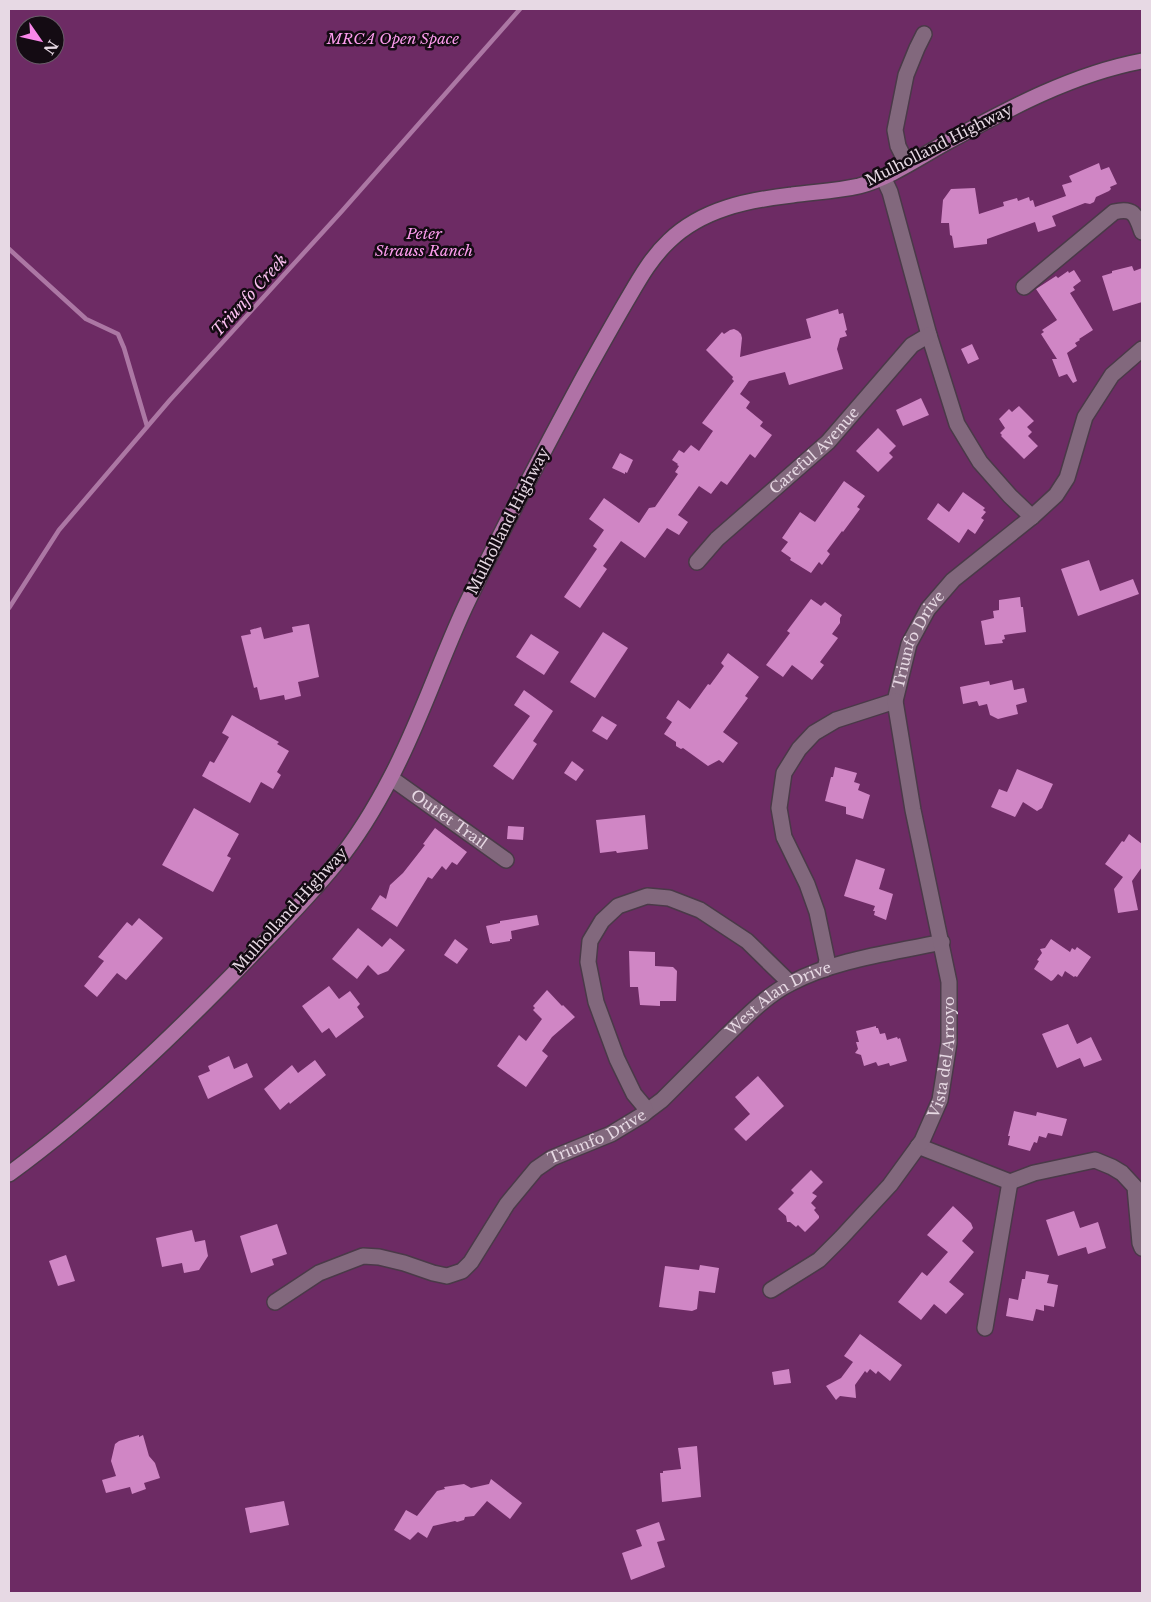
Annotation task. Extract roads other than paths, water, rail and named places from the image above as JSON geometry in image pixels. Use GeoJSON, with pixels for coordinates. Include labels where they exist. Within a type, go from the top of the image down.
{"type":"FeatureCollection","features":[{"type":"Feature","properties":{"kind":"main road","name":"Mulholland Highway"},"geometry":{"type":"LineString","coordinates":[[9,1174],[89,1111],[140,1065],[291,914],[337,862],[372,811],[391,778],[412,734],[464,608],[604,338],[649,263],[670,240],[715,211],[767,198],[858,186],[883,177],[998,114],[1068,82],[1114,66],[1142,61]]}},
{"type":"Feature","properties":{"kind":"street"},"geometry":{"type":"LineString","coordinates":[[907,164],[898,146],[895,130],[906,75],[924,34]]}},
{"type":"Feature","properties":{"kind":"street"},"geometry":{"type":"LineString","coordinates":[[883,177],[890,192],[929,336],[957,424],[980,462],[1010,496],[1032,517]]}},
{"type":"Feature","properties":{"kind":"street"},"geometry":{"type":"LineString","coordinates":[[1024,288],[1114,212],[1130,211],[1137,218],[1142,232]]}},
{"type":"Feature","properties":{"kind":"street","name":"Careful Avenue"},"geometry":{"type":"LineString","coordinates":[[697,562],[717,539],[828,442],[912,345],[929,336]]}},
{"type":"Feature","properties":{"kind":"street","name":"Triunfo Drive"},"geometry":{"type":"LineString","coordinates":[[825,969],[827,960],[817,912],[807,884],[784,837],[779,808],[784,773],[799,749],[814,733],[836,720],[895,701],[909,644],[928,608],[953,580],[1056,496],[1067,478],[1085,417],[1112,375],[1142,349]]}},
{"type":"Feature","properties":{"kind":"street","name":"Vista del Arroyo"},"geometry":{"type":"LineString","coordinates":[[772,1290],[819,1260],[842,1238],[890,1185],[922,1141],[940,1100],[949,1042],[949,982],[913,810],[895,701]]}},
{"type":"Feature","properties":{"kind":"street","name":"Outlet Trail"},"geometry":{"type":"LineString","coordinates":[[391,778],[506,860]]}},
{"type":"Feature","properties":{"kind":"street","name":"Triunfo Drive"},"geometry":{"type":"LineString","coordinates":[[275,1302],[319,1273],[363,1256],[396,1261],[447,1276],[462,1272],[472,1262],[507,1204],[536,1169],[552,1158],[611,1134],[633,1122],[646,1112],[644,1106],[634,1094],[617,1059],[596,1002],[588,962],[590,941],[602,921],[618,906],[647,896],[669,898],[700,910],[747,941],[774,966],[782,978],[790,983]]}},
{"type":"Feature","properties":{"kind":"street","name":"West Alan Drive"},"geometry":{"type":"LineString","coordinates":[[646,1112],[662,1100],[747,1015],[769,996],[790,983],[807,975],[847,962],[942,942]]}},
{"type":"Feature","properties":{"kind":"street"},"geometry":{"type":"LineString","coordinates":[[918,1146],[1010,1182],[1034,1173],[1095,1160],[1112,1167],[1122,1173],[1134,1187],[1142,1248]]}},
{"type":"Feature","properties":{"kind":"street"},"geometry":{"type":"LineString","coordinates":[[985,1328],[1010,1182]]}},
{"type":"Feature","properties":{"kind":"waterway","name":"Triunfo Creek"},"geometry":{"type":"LineString","coordinates":[[9,608],[59,530],[170,400],[342,211],[520,9]]}},
{"type":"Feature","properties":{"kind":"waterway"},"geometry":{"type":"LineString","coordinates":[[9,249],[86,319],[118,334],[124,348],[147,426]]}},
{"type":"Feature","properties":{"kind":"park label","name":"MRCA Open Space"},"geometry":{"type":"Point","coordinates":[393,39]}},
{"type":"Feature","properties":{"kind":"park label","name":"Peter Strauss Ranch"},"geometry":{"type":"Point","coordinates":[424,242]}}]}
